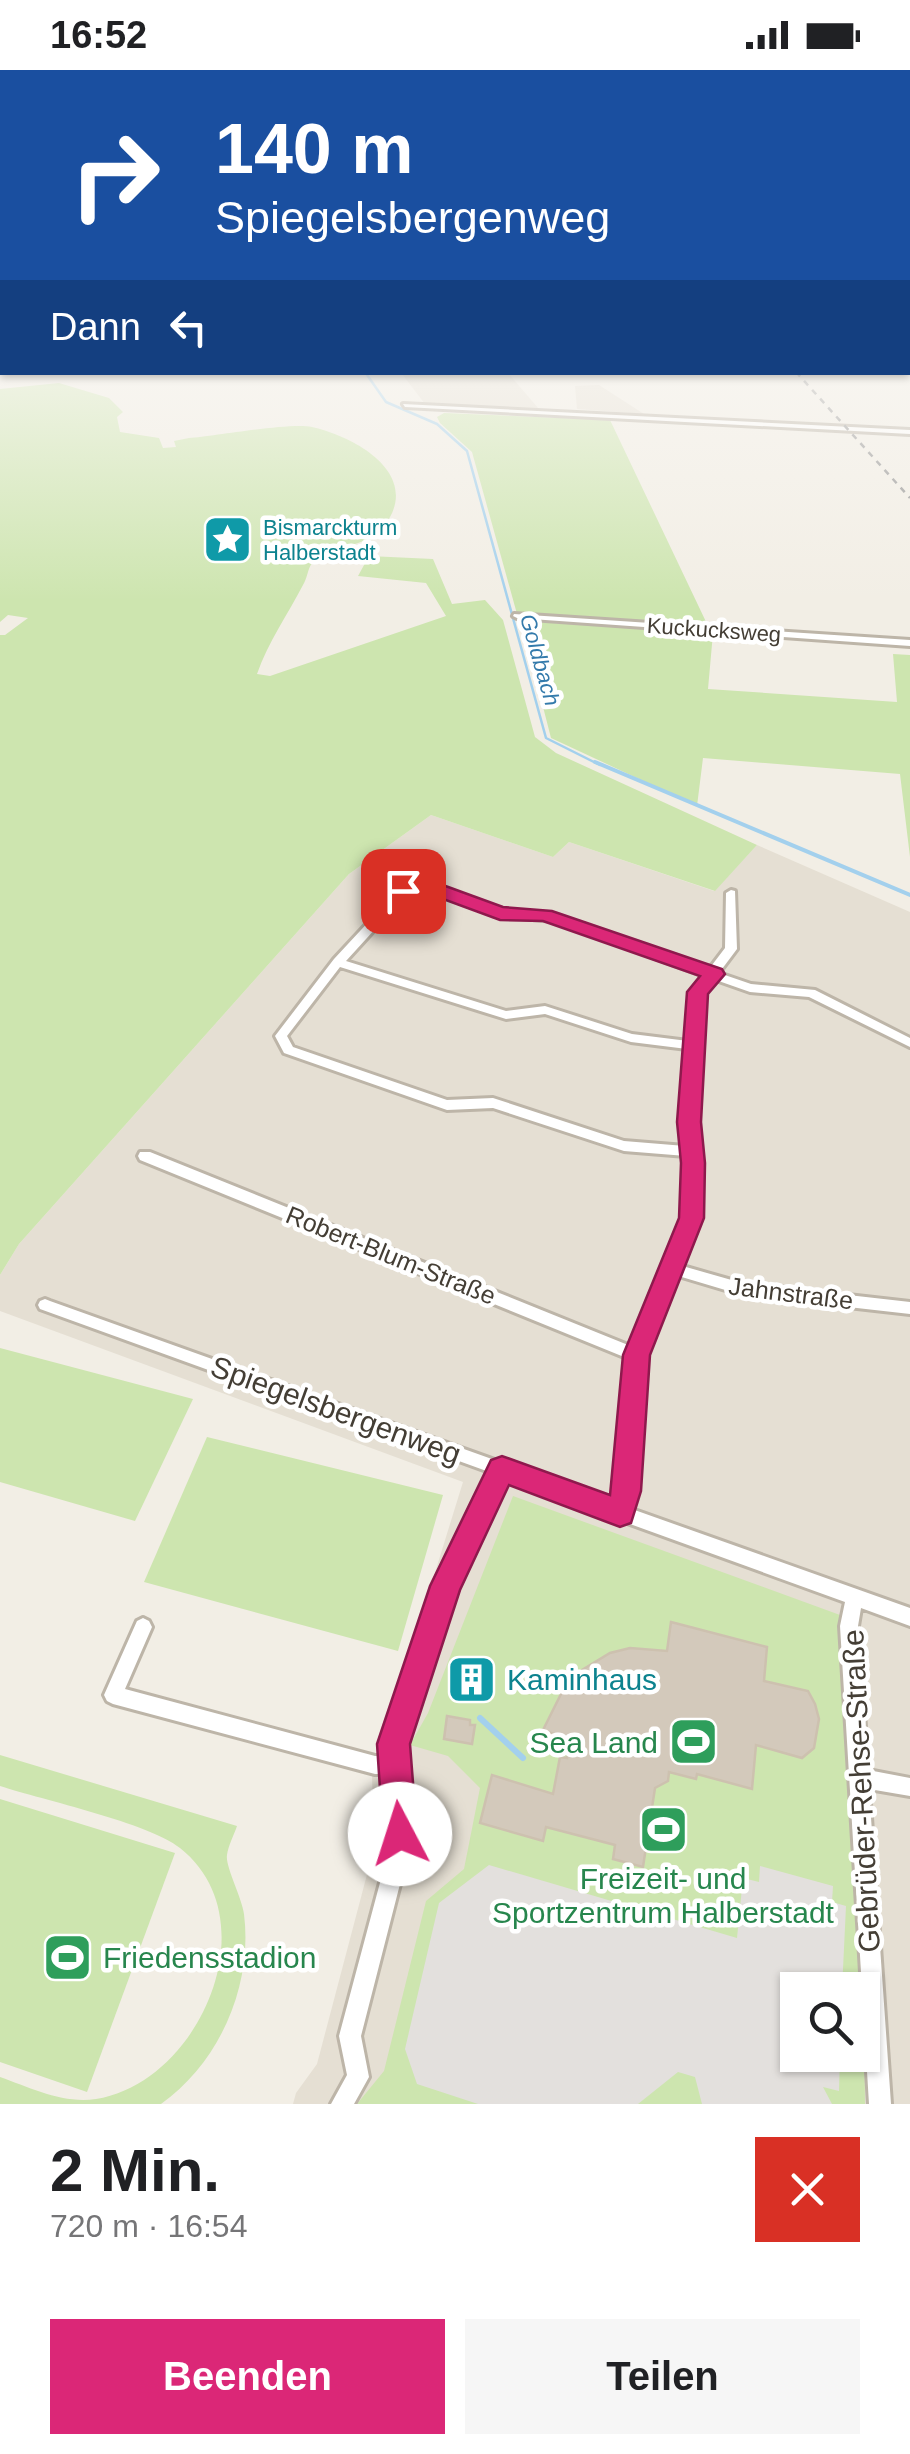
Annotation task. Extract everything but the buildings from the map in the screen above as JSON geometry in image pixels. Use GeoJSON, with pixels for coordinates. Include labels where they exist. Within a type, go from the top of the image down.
{"type":"FeatureCollection","features":[{"type":"Feature","properties":{"kind":"street"},"geometry":{"type":"LineString","coordinates":[[516,411],[910,432]]}},
{"type":"Feature","properties":{"kind":"street","name":"Kuckucksweg"},"geometry":{"type":"LineString","coordinates":[[517,616],[910,643]]}},
{"type":"Feature","properties":{"kind":"street"},"geometry":{"type":"LineString","coordinates":[[691,1151],[624,1146],[493,1103],[438,1103],[288,1050],[282,1044],[282,1030],[403,891],[429,886],[500,914],[555,918],[750,988],[811,994],[910,1043]]}},
{"type":"Feature","properties":{"kind":"street"},"geometry":{"type":"LineString","coordinates":[[620,1513],[626,1491],[637,1355],[691,1218],[697,992],[731,950],[731,892]]}},
{"type":"Feature","properties":{"kind":"street"},"geometry":{"type":"LineString","coordinates":[[338,962],[506,1014],[545,1010],[631,1038],[694,1046]]}},
{"type":"Feature","properties":{"kind":"street","name":"Robert-Blum-Straße"},"geometry":{"type":"LineString","coordinates":[[145,1156],[637,1355]]}},
{"type":"Feature","properties":{"kind":"street","name":"Jahnstraße"},"geometry":{"type":"LineString","coordinates":[[674,1269],[742,1289],[910,1308]]}},
{"type":"Feature","properties":{"kind":"street","name":"Spiegelsbergenweg"},"geometry":{"type":"LineString","coordinates":[[45,1305],[910,1616]]}},
{"type":"Feature","properties":{"kind":"street"},"geometry":{"type":"LineString","coordinates":[[342,2104],[358,2077],[350,2036],[399,1848],[393,1765],[397,1730],[445,1586],[502,1469]]}},
{"type":"Feature","properties":{"kind":"street","name":"Gebrüder-Rehse-Straße"},"geometry":{"type":"LineString","coordinates":[[854,1597],[850,1626],[880,2104]]}},
{"type":"Feature","properties":{"kind":"street"},"geometry":{"type":"LineString","coordinates":[[143,1627],[113,1696],[375,1765],[393,1765]]}},
{"type":"Feature","properties":{"kind":"street"},"geometry":{"type":"LineString","coordinates":[[860,1778],[910,1787]]}},
{"type":"Feature","properties":{"kind":"shaded area"},"geometry":{"type":"Polygon","coordinates":[[[431,815],[553,857],[569,842],[714,891],[757,845],[910,912],[910,2104],[293,2104],[296,2093],[317,2064],[374,1848],[372,1776],[463,1482],[0,1311],[0,1275],[19,1244],[349,874],[431,815]]]}},
{"type":"Feature","properties":{"kind":"shaded area"},"geometry":{"type":"Polygon","coordinates":[[[489,1865],[737,1938],[743,1878],[759,1882],[760,1866],[833,1886],[832,1902],[846,1906],[843,1972],[780,1972],[780,2072],[840,2072],[839,2091],[823,2087],[832,2104],[702,2104],[695,2077],[678,2072],[638,2104],[478,2104],[417,2084],[405,2049],[439,1903],[489,1865]]]}},
{"type":"Feature","properties":{"kind":"green space"},"geometry":{"type":"Polygon","coordinates":[[[0,411],[122,411],[117,417],[120,432],[159,438],[163,448],[176,447],[174,441],[189,438],[312,427],[346,439],[378,460],[395,489],[394,506],[377,533],[327,552],[312,563],[257,674],[270,676],[446,616],[426,583],[358,576],[369,556],[433,559],[452,604],[485,600],[503,620],[535,737],[556,753],[757,845],[715,891],[569,842],[553,857],[431,815],[349,874],[19,1244],[0,1275],[0,635],[28,618],[8,615],[0,622],[0,411]]]}},
{"type":"Feature","properties":{"kind":"green space"},"geometry":{"type":"Polygon","coordinates":[[[444,413],[610,420],[708,626],[517,614],[472,452],[440,423],[437,417],[444,413]]]}},
{"type":"Feature","properties":{"kind":"green space"},"geometry":{"type":"Polygon","coordinates":[[[521,621],[713,633],[708,689],[897,702],[893,654],[910,655],[910,857],[900,774],[703,758],[697,806],[551,738],[521,621]]]}},
{"type":"Feature","properties":{"kind":"green space"},"geometry":{"type":"Polygon","coordinates":[[[0,1348],[193,1399],[135,1521],[0,1482],[0,1348]]]}},
{"type":"Feature","properties":{"kind":"green space"},"geometry":{"type":"Polygon","coordinates":[[[207,1437],[443,1495],[398,1651],[144,1582],[207,1437]]]}},
{"type":"Feature","properties":{"kind":"green space","name":"Freizeit- und Sportzentrum Halberstadt"},"geometry":{"type":"Polygon","coordinates":[[[513,1496],[840,1615],[862,1972],[780,1972],[780,2072],[865,2072],[865,2104],[357,2104],[384,2071],[426,1901],[464,1869],[480,1788],[448,1756],[410,1745],[428,1713],[513,1496]]]}},
{"type":"Feature","properties":{"kind":"green space"},"geometry":{"type":"Polygon","coordinates":[[[0,1755],[237,1826],[227,1855],[244,1914],[243,1968],[237,1994],[216,2044],[182,2087],[161,2104],[0,2104],[0,2077],[47,2094],[84,2100],[133,2087],[165,2063],[192,2032],[211,1995],[221,1955],[220,1915],[207,1879],[180,1848],[121,1821],[0,1786],[0,1755]]]}},
{"type":"Feature","properties":{"kind":"green space","name":"Friedensstadion"},"geometry":{"type":"Polygon","coordinates":[[[0,1799],[175,1853],[87,2092],[0,2062],[0,1799]]]}},
{"type":"Feature","properties":{"kind":"waterway","name":"Goldbach"},"geometry":{"type":"LineString","coordinates":[[407,411],[437,424],[467,451],[546,738],[600,765]]}},
{"type":"Feature","properties":{"kind":"waterway","name":"Goldbach"},"geometry":{"type":"LineString","coordinates":[[595,762],[910,895]]}},
{"type":"Feature","properties":{"kind":"waterway"},"geometry":{"type":"LineString","coordinates":[[480,1718],[523,1758]]}},
{"type":"Feature","properties":{"kind":"railway"},"geometry":{"type":"LineString","coordinates":[[831,411],[910,498]]}},
{"type":"Feature","properties":{"kind":"place","name":"Bismarckturm Halberstadt"},"geometry":{"type":"Point","coordinates":[228,540]}},
{"type":"Feature","properties":{"kind":"place","name":"Kaminhaus"},"geometry":{"type":"Point","coordinates":[472,1679]}},
{"type":"Feature","properties":{"kind":"place","name":"Sea Land"},"geometry":{"type":"Point","coordinates":[693,1742]}},
{"type":"Feature","properties":{"kind":"place","name":"Freizeit- und Sportzentrum Halberstadt"},"geometry":{"type":"Point","coordinates":[663,1829]}},
{"type":"Feature","properties":{"kind":"place","name":"Friedensstadion"},"geometry":{"type":"Point","coordinates":[68,1957]}},
{"type":"Feature","properties":{"kind":"route"},"geometry":{"type":"LineString","coordinates":[[400,1834],[393,1744],[445,1586],[474,1534],[502,1469],[620,1513],[626,1491],[637,1355],[691,1218],[693,1163],[689,1122],[697,992],[714,974],[545,915],[500,914],[429,886],[403,891]]}}]}
